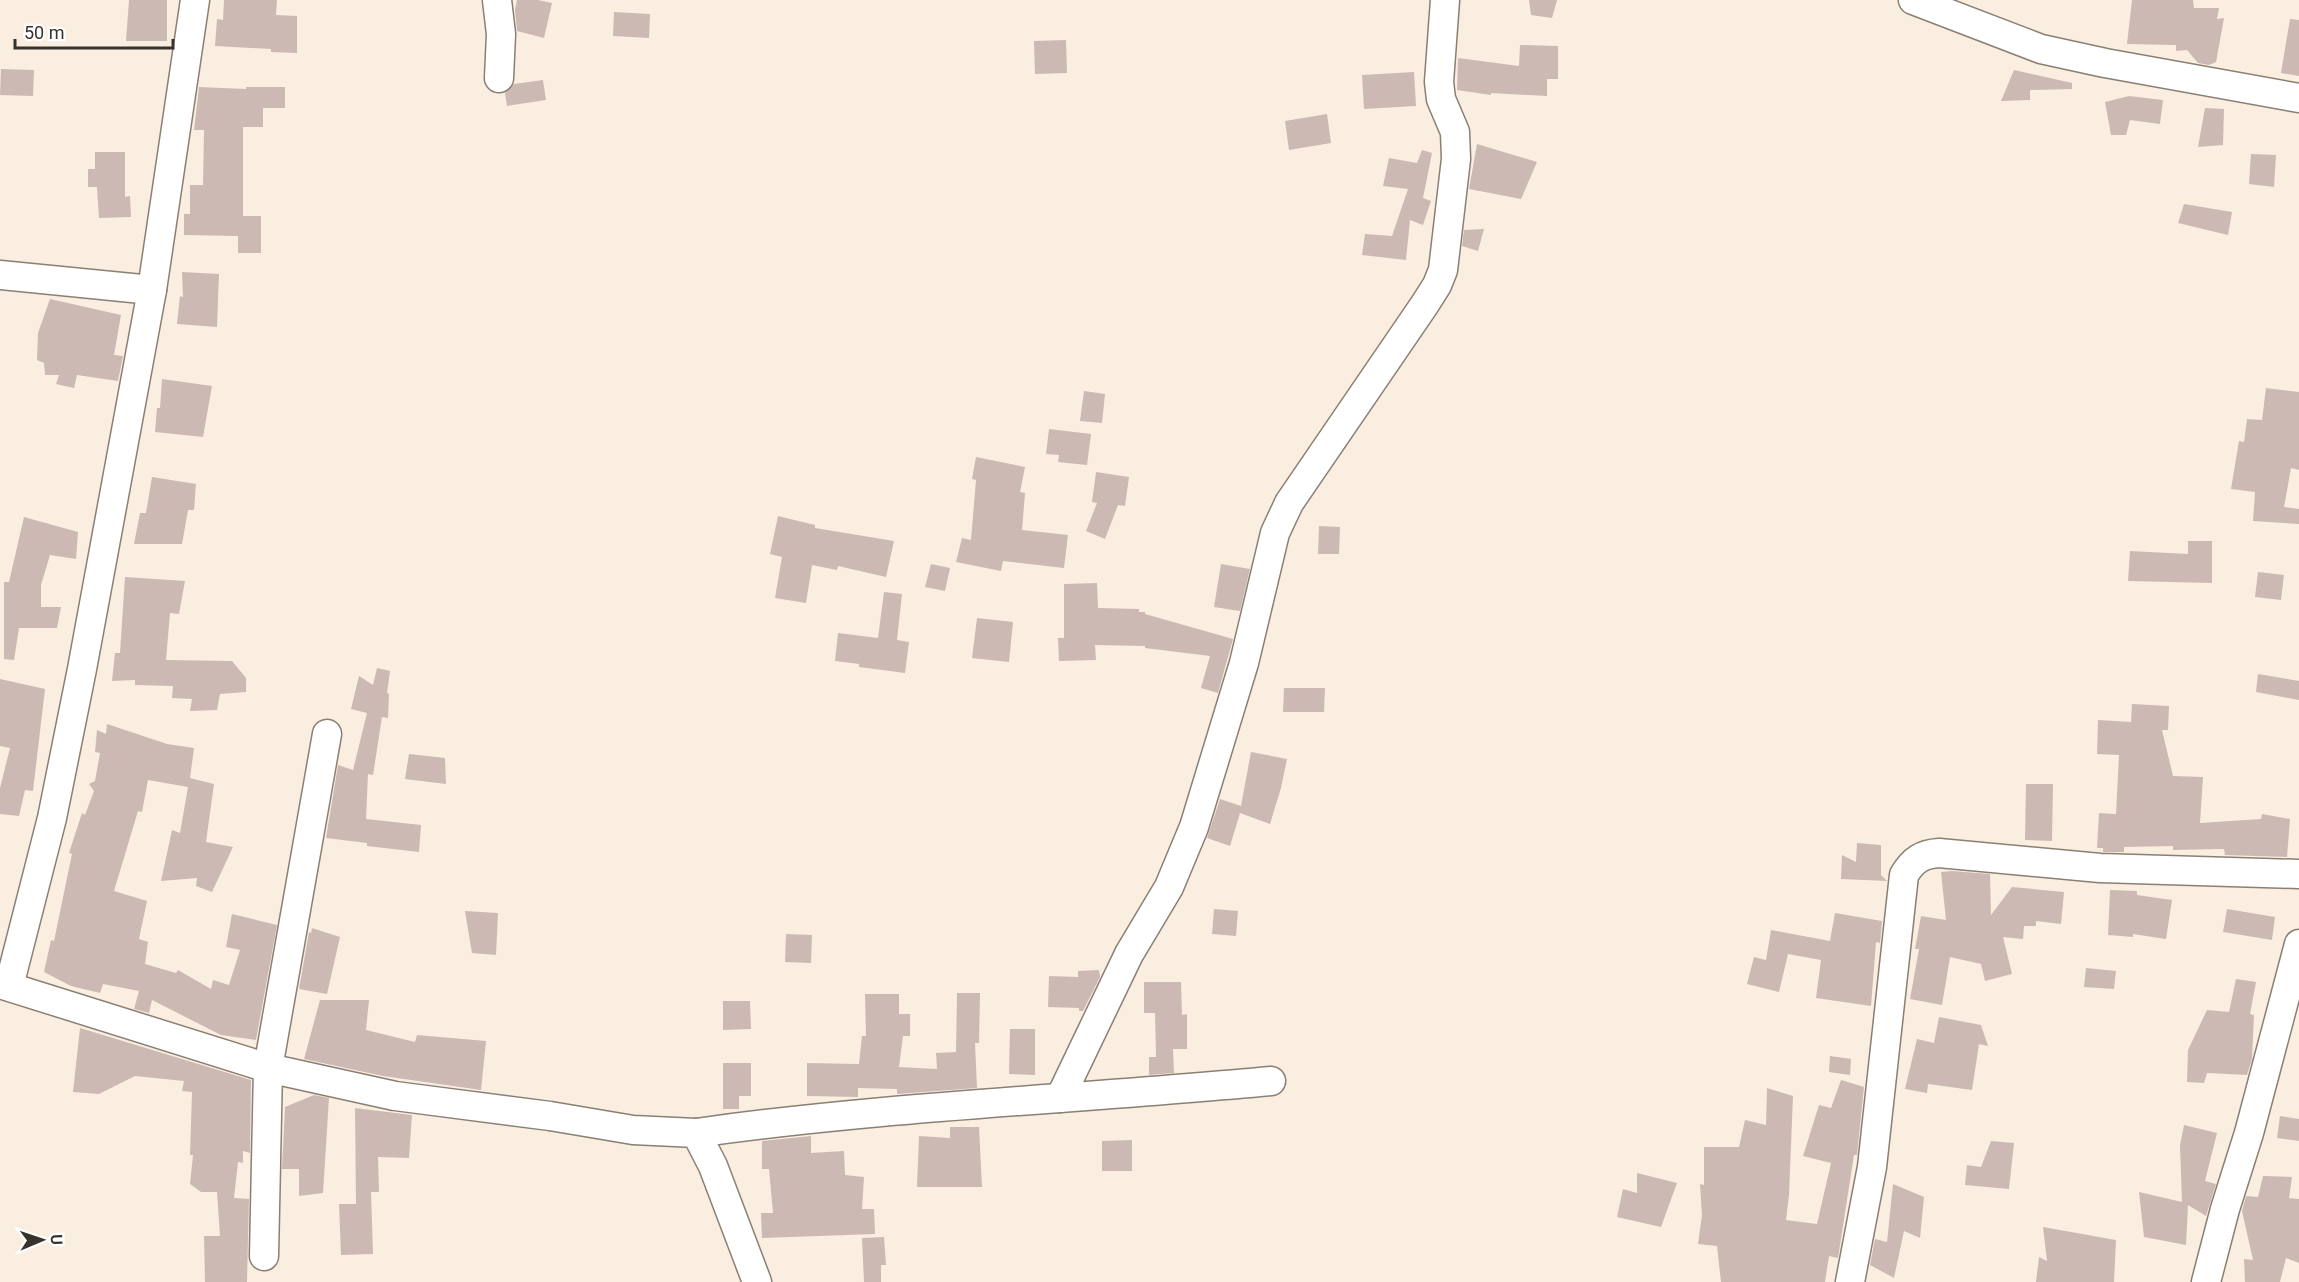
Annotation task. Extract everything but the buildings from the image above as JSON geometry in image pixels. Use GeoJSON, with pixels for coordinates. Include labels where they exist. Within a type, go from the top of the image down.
{"type":"FeatureCollection","features":[{"type":"Feature","properties":{"kind":"street"},"geometry":{"type":"LineString","coordinates":[[195,0],[152,290],[52,818],[4,985],[268,1068],[395,1096],[550,1116],[633,1130],[696,1133],[823,1117],[1271,1081]]}},
{"type":"Feature","properties":{"kind":"street"},"geometry":{"type":"LineString","coordinates":[[498,0],[501,34],[499,78]]}},
{"type":"Feature","properties":{"kind":"street"},"geometry":{"type":"LineString","coordinates":[[1060,1098],[1129,954],[1168,887],[1194,827],[1244,663],[1275,532],[1289,503],[1425,304],[1443,270],[1456,159],[1455,132],[1441,99],[1439,82],[1445,0]]}},
{"type":"Feature","properties":{"kind":"street"},"geometry":{"type":"LineString","coordinates":[[1913,0],[2041,49],[2105,63],[2299,98]]}},
{"type":"Feature","properties":{"kind":"street"},"geometry":{"type":"LineString","coordinates":[[0,275],[152,290]]}},
{"type":"Feature","properties":{"kind":"street"},"geometry":{"type":"LineString","coordinates":[[264,1256],[268,1068],[327,734]]}},
{"type":"Feature","properties":{"kind":"street"},"geometry":{"type":"LineString","coordinates":[[1850,1282],[1872,1167],[1904,875],[1911,864],[1919,857],[1939,853],[2100,868],[2299,874]]}},
{"type":"Feature","properties":{"kind":"street"},"geometry":{"type":"LineString","coordinates":[[2206,1282],[2225,1209],[2249,1133],[2299,944]]}},
{"type":"Feature","properties":{"kind":"street"},"geometry":{"type":"LineString","coordinates":[[696,1133],[713,1166],[757,1282]]}}]}
